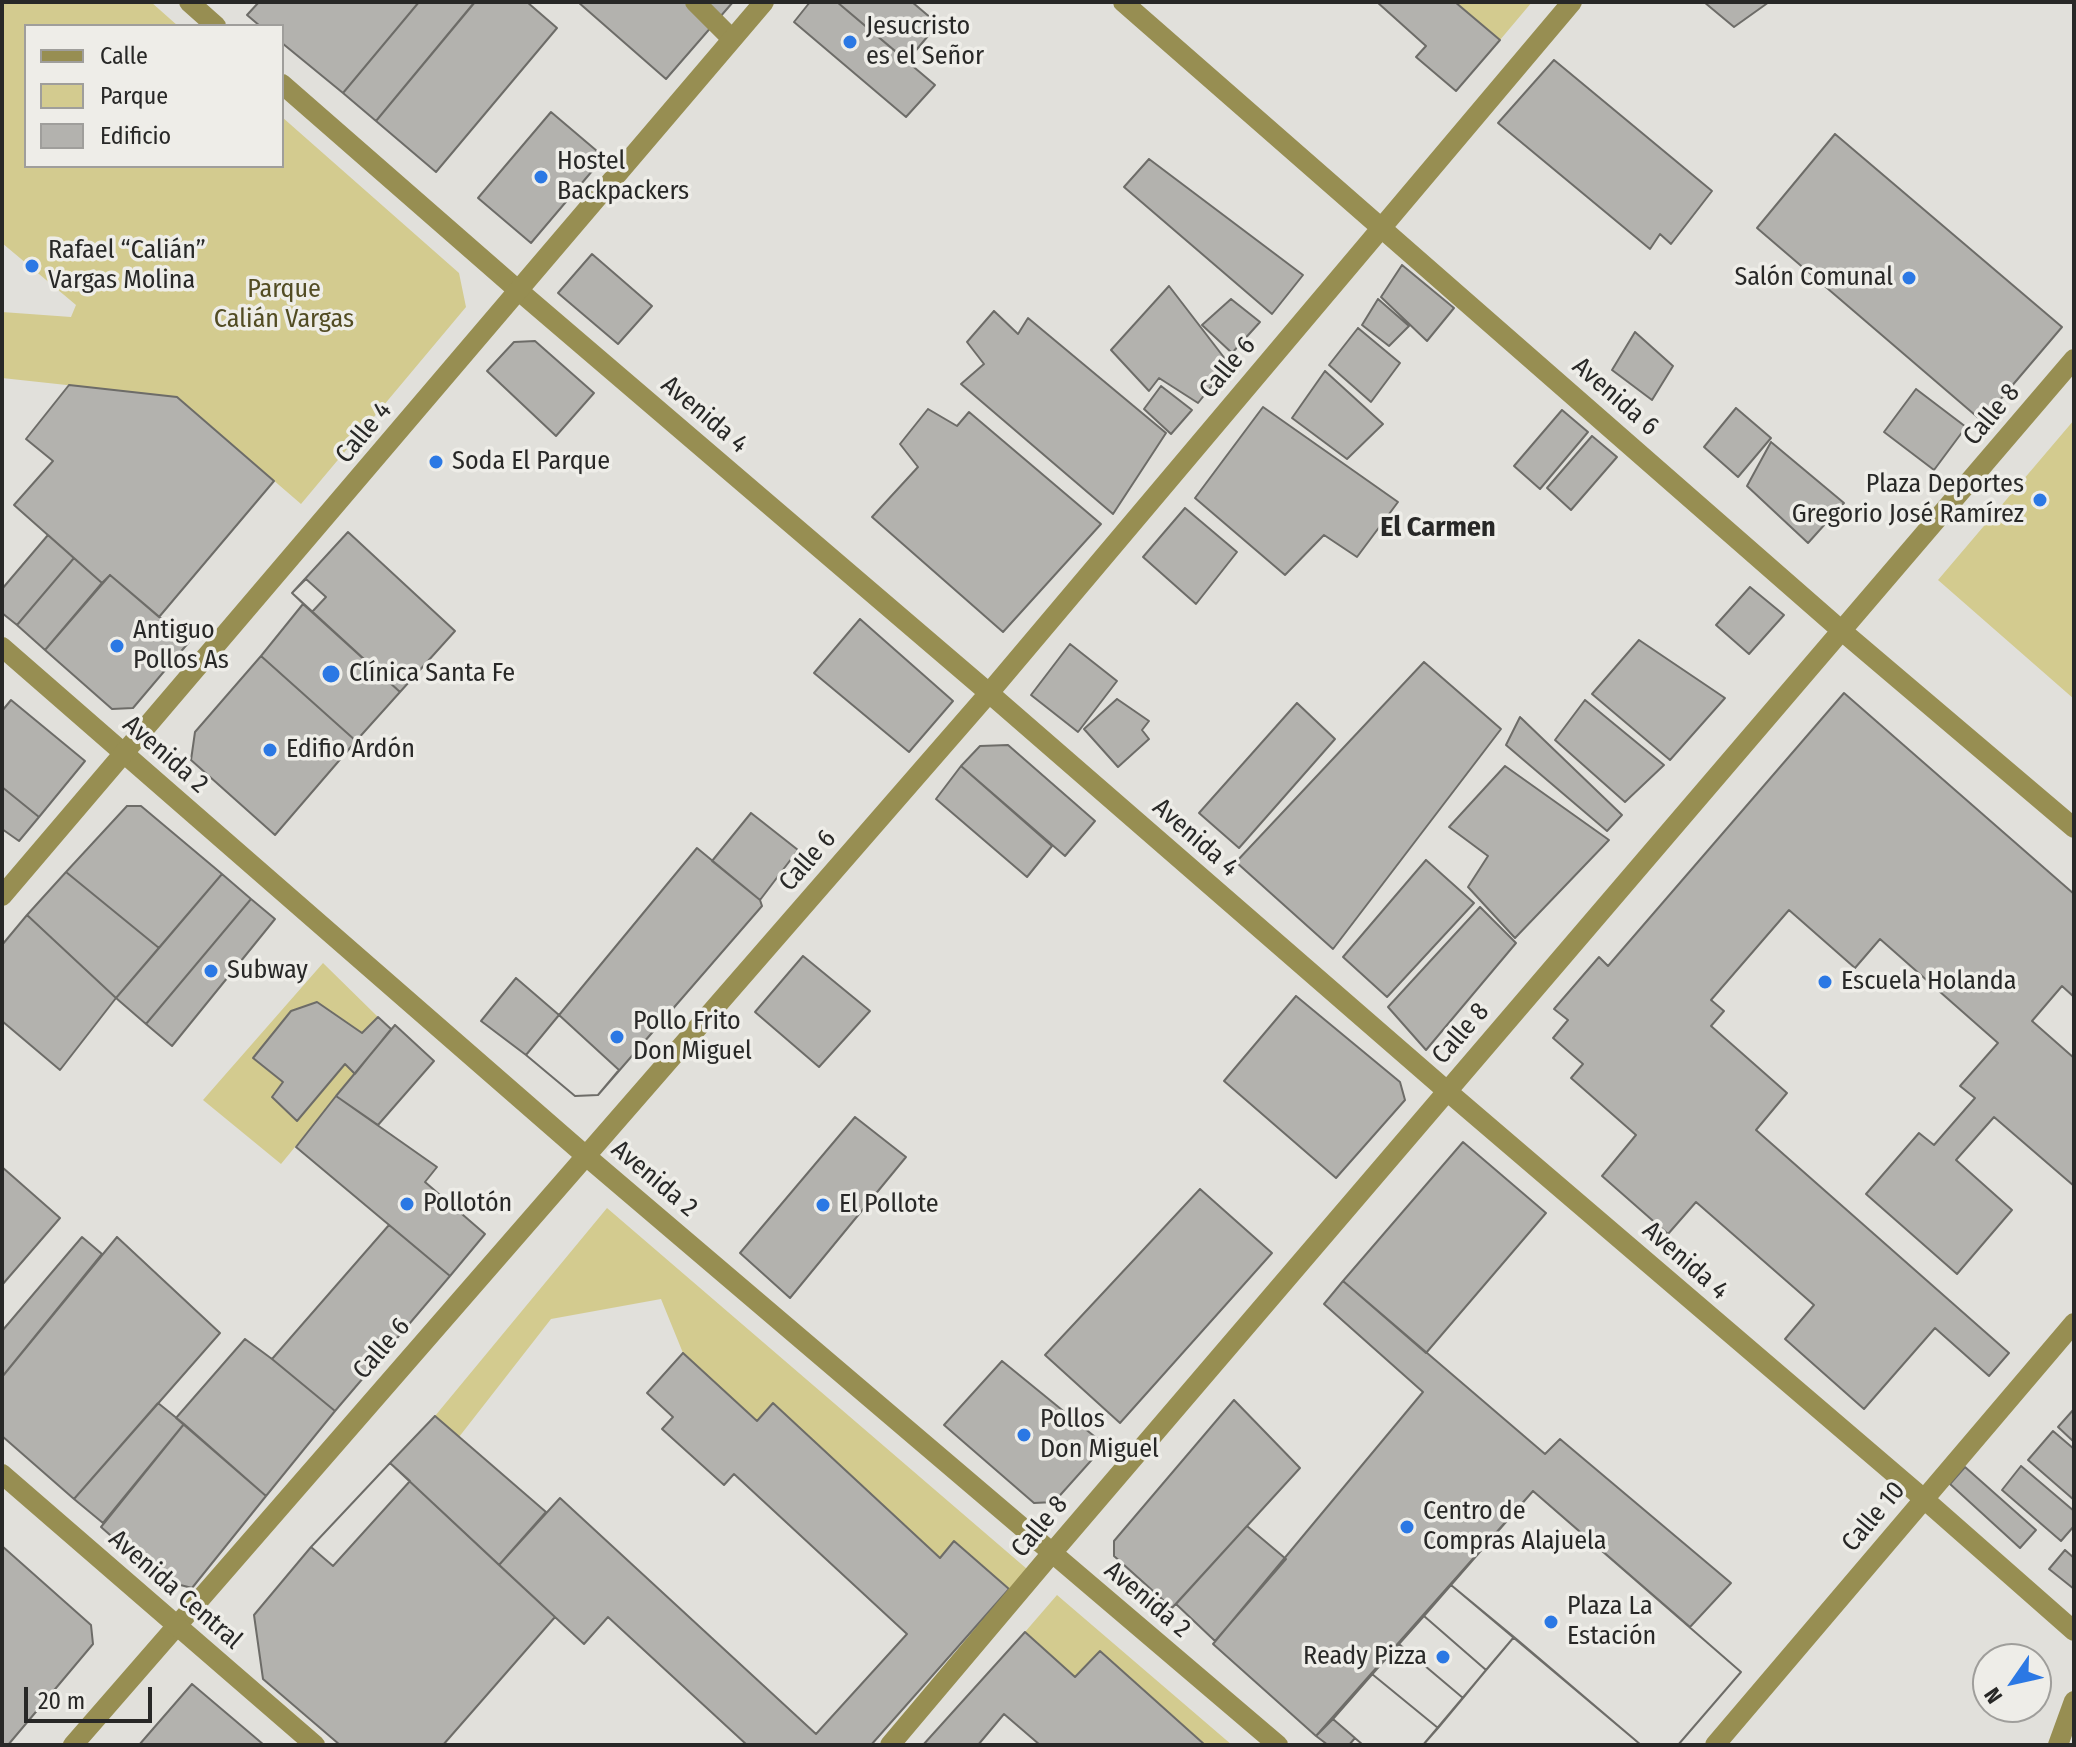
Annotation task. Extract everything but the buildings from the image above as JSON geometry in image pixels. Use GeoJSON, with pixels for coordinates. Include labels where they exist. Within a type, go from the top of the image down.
{"type":"FeatureCollection","features":[{"type":"Feature","properties":{"kind":"street"},"geometry":{"type":"LineString","coordinates":[[189,2],[214,24]]}},
{"type":"Feature","properties":{"kind":"street"},"geometry":{"type":"LineString","coordinates":[[695,2],[732,39]]}},
{"type":"Feature","properties":{"kind":"street","name":"Calle 4"},"geometry":{"type":"LineString","coordinates":[[2,896],[764,2]]}},
{"type":"Feature","properties":{"kind":"street","name":"Avenida 6"},"geometry":{"type":"LineString","coordinates":[[1123,2],[1842,631],[2074,828]]}},
{"type":"Feature","properties":{"kind":"street","name":"Calle 6"},"geometry":{"type":"LineString","coordinates":[[73,1745],[989,693],[1572,2]]}},
{"type":"Feature","properties":{"kind":"street","name":"Avenida 4"},"geometry":{"type":"LineString","coordinates":[[284,86],[2074,1631]]}},
{"type":"Feature","properties":{"kind":"street","name":"Calle 8"},"geometry":{"type":"LineString","coordinates":[[890,1745],[2074,359]]}},
{"type":"Feature","properties":{"kind":"street","name":"Avenida 2"},"geometry":{"type":"LineString","coordinates":[[2,647],[586,1156],[1278,1745]]}},
{"type":"Feature","properties":{"kind":"street","name":"Calle 10"},"geometry":{"type":"LineString","coordinates":[[1715,1745],[2074,1323]]}},
{"type":"Feature","properties":{"kind":"street","name":"Avenida Central"},"geometry":{"type":"LineString","coordinates":[[2,1474],[315,1745]]}},
{"type":"Feature","properties":{"kind":"street"},"geometry":{"type":"LineString","coordinates":[[2058,1745],[2074,1701]]}},
{"type":"Feature","properties":{"kind":"green space","name":"Parque Calián Vargas"},"geometry":{"type":"Polygon","coordinates":[[[2,2],[151,2],[176,24],[24,24],[24,168],[284,168],[284,119],[459,273],[466,307],[301,504],[177,397],[2,378],[2,312],[71,317],[76,305],[2,243],[2,2]]]}},
{"type":"Feature","properties":{"kind":"green space"},"geometry":{"type":"Polygon","coordinates":[[[1455,2],[1532,2],[1500,40],[1455,2]]]}},
{"type":"Feature","properties":{"kind":"green space","name":"Plaza Deportes Gregorio José Ramírez"},"geometry":{"type":"Polygon","coordinates":[[[2074,420],[2074,699],[1938,580],[2074,420]]]}},
{"type":"Feature","properties":{"kind":"green space"},"geometry":{"type":"Polygon","coordinates":[[[323,963],[378,1017],[362,1033],[317,1002],[291,1011],[254,1058],[283,1082],[272,1097],[296,1121],[345,1064],[355,1074],[281,1164],[203,1100],[323,963]]]}},
{"type":"Feature","properties":{"kind":"green space"},"geometry":{"type":"Polygon","coordinates":[[[607,1208],[1027,1569],[1009,1589],[953,1542],[940,1558],[773,1404],[757,1421],[683,1353],[661,1299],[551,1319],[459,1437],[435,1416],[607,1208]]]}},
{"type":"Feature","properties":{"kind":"green space"},"geometry":{"type":"Polygon","coordinates":[[[1057,1595],[1232,1745],[1205,1745],[1101,1652],[1075,1677],[1025,1632],[1057,1595]]]}},
{"type":"Feature","properties":{"kind":"place","name":"Jesucristo es el Señor"},"geometry":{"type":"Point","coordinates":[850,42]}},
{"type":"Feature","properties":{"kind":"place","name":"Hostel Backpackers"},"geometry":{"type":"Point","coordinates":[541,177]}},
{"type":"Feature","properties":{"kind":"place","name":"Rafael “Calián” Vargas Molina"},"geometry":{"type":"Point","coordinates":[32,266]}},
{"type":"Feature","properties":{"kind":"place","name":"Salón Comunal"},"geometry":{"type":"Point","coordinates":[1909,278]}},
{"type":"Feature","properties":{"kind":"place","name":"Soda El Parque"},"geometry":{"type":"Point","coordinates":[436,462]}},
{"type":"Feature","properties":{"kind":"place","name":"Plaza Deportes Gregorio José Ramírez"},"geometry":{"type":"Point","coordinates":[2040,500]}},
{"type":"Feature","properties":{"kind":"place","name":"Antiguo Pollos As"},"geometry":{"type":"Point","coordinates":[117,646]}},
{"type":"Feature","properties":{"kind":"place","name":"Clínica Santa Fe"},"geometry":{"type":"Point","coordinates":[331,674]}},
{"type":"Feature","properties":{"kind":"place","name":"Edifio Ardón"},"geometry":{"type":"Point","coordinates":[270,750]}},
{"type":"Feature","properties":{"kind":"place","name":"Subway"},"geometry":{"type":"Point","coordinates":[211,971]}},
{"type":"Feature","properties":{"kind":"place","name":"Escuela Holanda"},"geometry":{"type":"Point","coordinates":[1825,982]}},
{"type":"Feature","properties":{"kind":"place","name":"Pollo Frito Don Miguel"},"geometry":{"type":"Point","coordinates":[617,1037]}},
{"type":"Feature","properties":{"kind":"place","name":"Pollotón"},"geometry":{"type":"Point","coordinates":[407,1204]}},
{"type":"Feature","properties":{"kind":"place","name":"El Pollote"},"geometry":{"type":"Point","coordinates":[823,1205]}},
{"type":"Feature","properties":{"kind":"place","name":"Pollos Don Miguel"},"geometry":{"type":"Point","coordinates":[1024,1435]}},
{"type":"Feature","properties":{"kind":"place","name":"Centro de Compras Alajuela"},"geometry":{"type":"Point","coordinates":[1407,1527]}},
{"type":"Feature","properties":{"kind":"place","name":"Plaza La Estación"},"geometry":{"type":"Point","coordinates":[1551,1622]}},
{"type":"Feature","properties":{"kind":"place","name":"Ready Pizza"},"geometry":{"type":"Point","coordinates":[1443,1657]}},
{"type":"Feature","properties":{"kind":"district","name":"El Carmen"},"geometry":{"type":"Point","coordinates":[1438,528]}}]}
